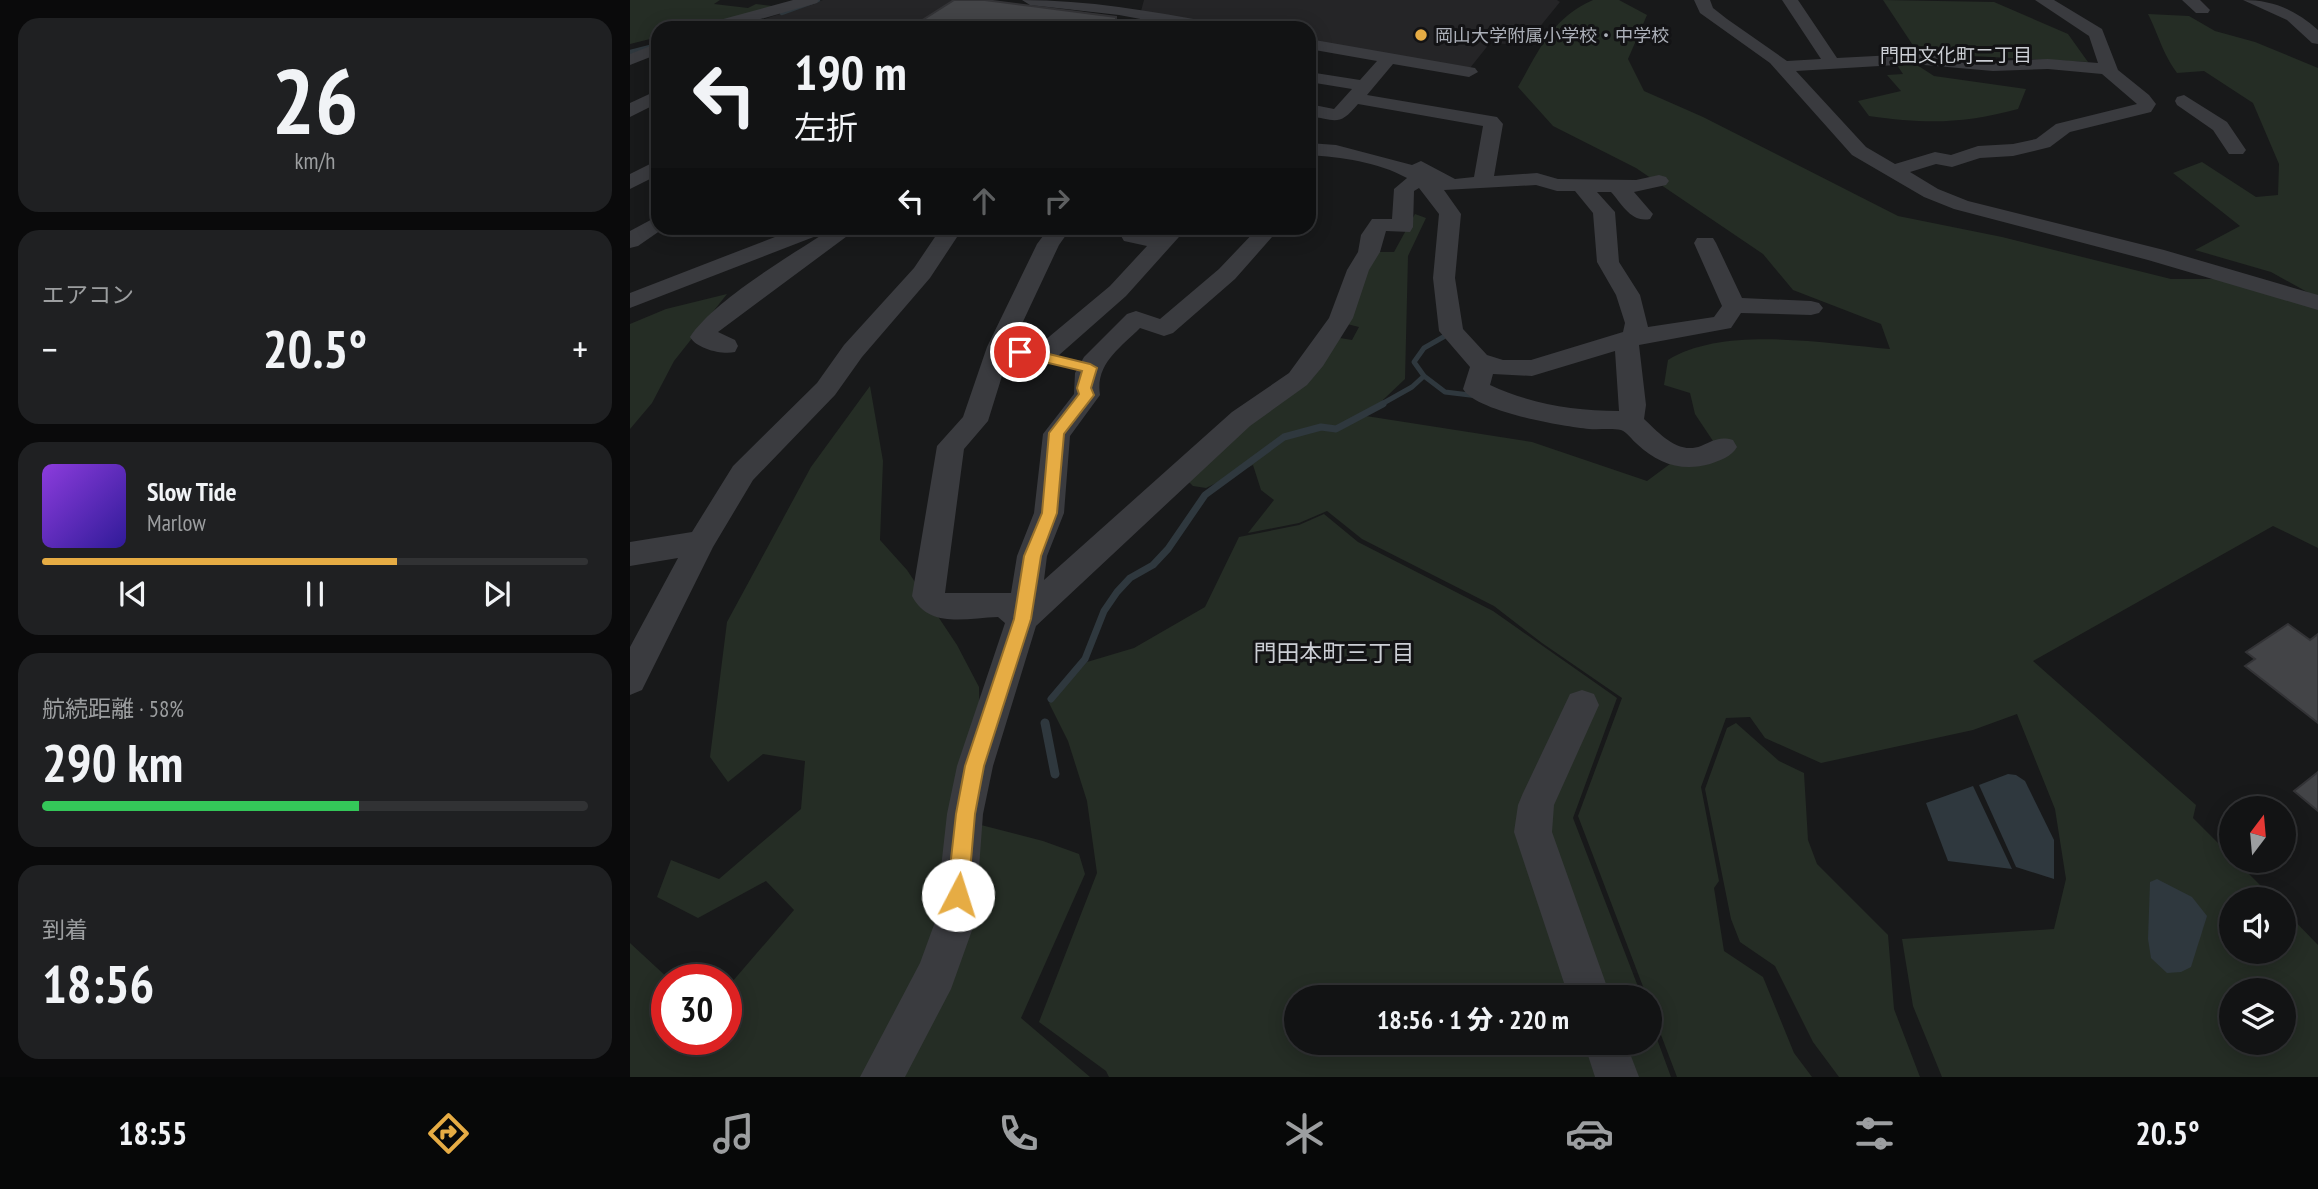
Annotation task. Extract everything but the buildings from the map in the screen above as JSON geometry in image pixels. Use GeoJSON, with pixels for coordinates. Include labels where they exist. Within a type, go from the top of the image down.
{"type":"FeatureCollection","features":[{"type":"Feature","properties":{"kind":"street"},"geometry":{"type":"LineString","coordinates":[[736,21],[811,0]]}},
{"type":"Feature","properties":{"kind":"street"},"geometry":{"type":"LineString","coordinates":[[1030,0],[1123,5],[1187,21]]}},
{"type":"Feature","properties":{"kind":"street"},"geometry":{"type":"LineString","coordinates":[[1702,0],[1706,10],[1759,45],[1783,66],[1859,151],[1931,193],[1961,205],[2156,255],[2318,303]]}},
{"type":"Feature","properties":{"kind":"street"},"geometry":{"type":"LineString","coordinates":[[1790,0],[1832,63]]}},
{"type":"Feature","properties":{"kind":"street"},"geometry":{"type":"LineString","coordinates":[[1895,170],[1935,158],[1952,160],[1978,152],[2013,150],[2043,143],[2063,128],[2144,108],[2147,104],[2143,99],[2108,69],[2096,33],[2043,0]]}},
{"type":"Feature","properties":{"kind":"street"},"geometry":{"type":"LineString","coordinates":[[2251,0],[2293,17],[2318,39]]}},
{"type":"Feature","properties":{"kind":"street"},"geometry":{"type":"LineString","coordinates":[[1316,45],[1469,72]]}},
{"type":"Feature","properties":{"kind":"street"},"geometry":{"type":"LineString","coordinates":[[630,48],[651,46]]}},
{"type":"Feature","properties":{"kind":"street"},"geometry":{"type":"LineString","coordinates":[[630,60],[651,48]]}},
{"type":"Feature","properties":{"kind":"street"},"geometry":{"type":"LineString","coordinates":[[1320,152],[1344,127],[1333,125],[1339,115],[1389,58]]}},
{"type":"Feature","properties":{"kind":"street"},"geometry":{"type":"LineString","coordinates":[[1783,66],[1913,60],[1993,66],[2061,64],[2108,69]]}},
{"type":"Feature","properties":{"kind":"street"},"geometry":{"type":"LineString","coordinates":[[1316,79],[1359,92],[1490,121],[1493,124],[1483,182]]}},
{"type":"Feature","properties":{"kind":"street"},"geometry":{"type":"LineString","coordinates":[[2143,99],[2184,101],[2212,98]]}},
{"type":"Feature","properties":{"kind":"street"},"geometry":{"type":"LineString","coordinates":[[630,111],[651,99]]}},
{"type":"Feature","properties":{"kind":"street"},"geometry":{"type":"LineString","coordinates":[[2184,101],[2220,126],[2236,150]]}},
{"type":"Feature","properties":{"kind":"street"},"geometry":{"type":"LineString","coordinates":[[1316,111],[1339,115]]}},
{"type":"Feature","properties":{"kind":"street"},"geometry":{"type":"LineString","coordinates":[[1320,152],[1343,145],[1401,158],[1451,185],[1536,180],[1557,185],[1636,186],[1659,181]]}},
{"type":"Feature","properties":{"kind":"street"},"geometry":{"type":"LineString","coordinates":[[1320,152],[1383,161],[1399,166],[1438,195],[1450,214],[1444,278],[1451,331],[1483,366],[1532,368],[1630,338],[1722,323],[1734,306]]}},
{"type":"Feature","properties":{"kind":"street"},"geometry":{"type":"LineString","coordinates":[[1022,619],[1241,419],[1298,379],[1341,318],[1353,281],[1368,252],[1371,235],[1380,224],[1402,227],[1402,194],[1404,189],[1417,181]]}},
{"type":"Feature","properties":{"kind":"street"},"geometry":{"type":"LineString","coordinates":[[630,241],[651,184]]}},
{"type":"Feature","properties":{"kind":"street"},"geometry":{"type":"LineString","coordinates":[[1616,185],[1642,214]]}},
{"type":"Feature","properties":{"kind":"street"},"geometry":{"type":"LineString","coordinates":[[1581,186],[1604,212],[1608,262],[1628,295],[1637,323],[1630,338],[1633,405],[1630,421]]}},
{"type":"Feature","properties":{"kind":"street"},"geometry":{"type":"LineString","coordinates":[[630,301],[798,235]]}},
{"type":"Feature","properties":{"kind":"street"},"geometry":{"type":"LineString","coordinates":[[726,346],[702,337],[709,327],[837,235]]}},
{"type":"Feature","properties":{"kind":"street"},"geometry":{"type":"LineString","coordinates":[[630,680],[701,542],[743,473],[826,389],[853,351],[922,274],[947,235]]}},
{"type":"Feature","properties":{"kind":"street"},"geometry":{"type":"LineString","coordinates":[[1022,619],[1005,604],[939,606],[928,596],[951,446],[975,421],[999,347],[1055,235]]}},
{"type":"Feature","properties":{"kind":"street"},"geometry":{"type":"LineString","coordinates":[[1132,235],[1169,235]]}},
{"type":"Feature","properties":{"kind":"street"},"geometry":{"type":"LineString","coordinates":[[1041,357],[1118,291],[1169,235]]}},
{"type":"Feature","properties":{"kind":"street"},"geometry":{"type":"LineString","coordinates":[[882,1077],[936,974],[955,922],[965,814],[975,766],[1022,619],[1032,556],[1049,513],[1057,433],[1087,395],[1084,388],[1090,368],[1136,319],[1164,328],[1227,274],[1263,235]]}},
{"type":"Feature","properties":{"kind":"street"},"geometry":{"type":"LineString","coordinates":[[1705,243],[1734,306]]}},
{"type":"Feature","properties":{"kind":"street"},"geometry":{"type":"LineString","coordinates":[[1734,306],[1777,305],[1811,308]]}},
{"type":"Feature","properties":{"kind":"street"},"geometry":{"type":"LineString","coordinates":[[999,347],[1090,368]]}},
{"type":"Feature","properties":{"kind":"street"},"geometry":{"type":"LineString","coordinates":[[1483,366],[1476,389],[1498,401],[1545,414],[1585,421],[1630,421],[1649,440],[1672,454],[1689,460],[1705,458],[1723,447]]}},
{"type":"Feature","properties":{"kind":"street"},"geometry":{"type":"LineString","coordinates":[[630,554],[701,542]]}},
{"type":"Feature","properties":{"kind":"street"},"geometry":{"type":"LineString","coordinates":[[1582,705],[1536,805],[1533,832],[1586,985]]}},
{"type":"Feature","properties":{"kind":"street"},"geometry":{"type":"LineString","coordinates":[[1609,1055],[1617,1077]]}},
{"type":"Feature","properties":{"kind":"shaded area"},"geometry":{"type":"Polygon","coordinates":[[[630,0],[720,0],[714,4],[748,8],[756,4],[780,7],[723,21],[651,21],[651,39],[630,44],[630,0]]]}},
{"type":"Feature","properties":{"kind":"shaded area"},"geometry":{"type":"Polygon","coordinates":[[[823,0],[987,0],[1085,12],[1090,21],[758,21],[823,0]]]}},
{"type":"Feature","properties":{"kind":"shaded area","name":"岡山大学附属小学校・中学校"},"geometry":{"type":"Polygon","coordinates":[[[1144,0],[1560,2],[1525,45],[1490,43],[1470,68],[1316,42],[1316,21],[1197,21],[1141,11],[1144,0]]]}},
{"type":"Feature","properties":{"kind":"shaded area"},"geometry":{"type":"Polygon","coordinates":[[[1593,0],[1619,0],[1647,15],[1628,59],[1644,91],[1703,117],[1898,216],[2002,237],[2171,279],[2224,279],[2318,308],[2318,548],[2273,526],[2033,661],[2196,805],[2193,818],[2219,844],[2219,873],[2248,873],[2262,887],[2219,887],[2219,964],[2296,964],[2296,922],[2318,945],[2318,1077],[1942,1077],[1913,1006],[1902,939],[2054,929],[2066,879],[2055,809],[2017,714],[1973,730],[1821,763],[1765,738],[1750,717],[1726,718],[1701,787],[1719,881],[1714,888],[1724,951],[1763,977],[1794,1053],[1812,1077],[1677,1077],[1662,1038],[1662,985],[1642,985],[1578,816],[1622,698],[1494,606],[1362,539],[1327,511],[1299,523],[1248,533],[1274,500],[1261,490],[1253,465],[1206,488],[1193,486],[1187,480],[1334,337],[1352,340],[1359,327],[1343,323],[1375,252],[1394,252],[1415,214],[1426,218],[1408,256],[1405,379],[1366,416],[1532,442],[1647,481],[1674,461],[1713,441],[1695,414],[1690,393],[1664,385],[1668,360],[1691,349],[1746,340],[1807,341],[1890,349],[1881,324],[1793,290],[1763,254],[1636,168],[1553,126],[1518,87],[1548,36],[1567,16],[1593,0]]]}},
{"type":"Feature","properties":{"kind":"shaded area"},"geometry":{"type":"Polygon","coordinates":[[[1883,0],[1994,2],[2068,34],[2088,62],[1918,53],[1883,0]]]}},
{"type":"Feature","properties":{"kind":"shaded area"},"geometry":{"type":"Polygon","coordinates":[[[2148,14],[2189,16],[2215,31],[2255,42],[2318,68],[2318,298],[2271,272],[2195,250],[2240,226],[2173,173],[2202,162],[2256,197],[2278,195],[2279,164],[2253,103],[2204,71],[2177,73],[2148,14]]]}},
{"type":"Feature","properties":{"kind":"shaded area"},"geometry":{"type":"Polygon","coordinates":[[[1897,65],[1917,65],[1934,76],[2026,89],[2018,109],[1979,118],[1926,121],[1869,116],[1858,101],[1901,91],[1887,75],[1903,74],[1897,65]]]}},
{"type":"Feature","properties":{"kind":"shaded area"},"geometry":{"type":"Polygon","coordinates":[[[727,294],[674,361],[652,403],[630,429],[630,324],[666,309],[727,294]]]}},
{"type":"Feature","properties":{"kind":"shaded area"},"geometry":{"type":"Polygon","coordinates":[[[870,386],[883,461],[880,540],[907,570],[957,645],[979,687],[981,825],[1043,841],[1079,854],[1085,874],[1021,1018],[1090,1077],[630,1077],[630,943],[653,964],[651,1055],[742,1055],[742,970],[794,910],[766,881],[698,918],[657,897],[671,860],[719,879],[801,809],[805,761],[763,754],[728,782],[710,757],[727,622],[811,467],[870,386]]]}},
{"type":"Feature","properties":{"kind":"shaded area"},"geometry":{"type":"Polygon","coordinates":[[[1324,514],[1358,542],[1493,611],[1617,698],[1573,818],[1637,985],[1284,985],[1284,1055],[1662,1055],[1662,1053],[1671,1077],[1109,1077],[1106,1071],[1039,1022],[1097,873],[1087,801],[1068,741],[1049,703],[1087,662],[1134,648],[1205,607],[1239,537],[1299,525],[1324,514]]]}},
{"type":"Feature","properties":{"kind":"shaded area"},"geometry":{"type":"Polygon","coordinates":[[[1736,723],[1779,761],[1804,773],[1808,840],[1817,864],[1888,935],[1894,1009],[1920,1077],[1839,1077],[1813,1042],[1775,966],[1740,942],[1731,919],[1705,789],[1727,728],[1736,723]]]}},
{"type":"Feature","properties":{"kind":"shaded area"},"geometry":{"type":"Polygon","coordinates":[[[2008,774],[2016,775],[2025,781],[2054,840],[2054,879],[2016,867],[1979,785],[2008,774]]]}},
{"type":"Feature","properties":{"kind":"shaded area"},"geometry":{"type":"Polygon","coordinates":[[[1973,786],[2012,869],[1948,861],[1926,803],[1973,786]]]}},
{"type":"Feature","properties":{"kind":"shaded area"},"geometry":{"type":"Polygon","coordinates":[[[2157,879],[2192,897],[2207,916],[2191,967],[2181,972],[2167,973],[2151,958],[2148,939],[2150,882],[2157,879]]]}},
{"type":"Feature","properties":{"kind":"waterway"},"geometry":{"type":"LineString","coordinates":[[782,13],[818,0]]}},
{"type":"Feature","properties":{"kind":"waterway"},"geometry":{"type":"LineString","coordinates":[[630,52],[651,47]]}},
{"type":"Feature","properties":{"kind":"waterway"},"geometry":{"type":"LineString","coordinates":[[1424,376],[1414,362],[1424,348],[1445,336],[1444,329]]}},
{"type":"Feature","properties":{"kind":"waterway"},"geometry":{"type":"LineString","coordinates":[[1380,405],[1412,387],[1424,376]]}},
{"type":"Feature","properties":{"kind":"waterway"},"geometry":{"type":"LineString","coordinates":[[1424,376],[1445,392],[1478,396]]}},
{"type":"Feature","properties":{"kind":"waterway"},"geometry":{"type":"LineString","coordinates":[[1051,699],[1085,659],[1104,611],[1117,592],[1130,578],[1153,565],[1168,549],[1205,495],[1284,437],[1321,427],[1336,429],[1383,404]]}},
{"type":"Feature","properties":{"kind":"waterway"},"geometry":{"type":"LineString","coordinates":[[1045,723],[1055,774]]}},
{"type":"Feature","properties":{"kind":"place","name":"岡山大学附属小学校・中学校"},"geometry":{"type":"Point","coordinates":[1421,35]}},
{"type":"Feature","properties":{"kind":"district","name":"門田文化町二丁目"},"geometry":{"type":"Point","coordinates":[1956,55]}},
{"type":"Feature","properties":{"kind":"district","name":"門田本町三丁目"},"geometry":{"type":"Point","coordinates":[1334,652]}},
{"type":"Feature","properties":{"kind":"route"},"geometry":{"type":"LineString","coordinates":[[958,895],[965,814],[975,766],[1022,619],[1032,556],[1049,513],[1057,433],[1087,395],[1084,388],[1090,368],[1020,352]]}}]}
